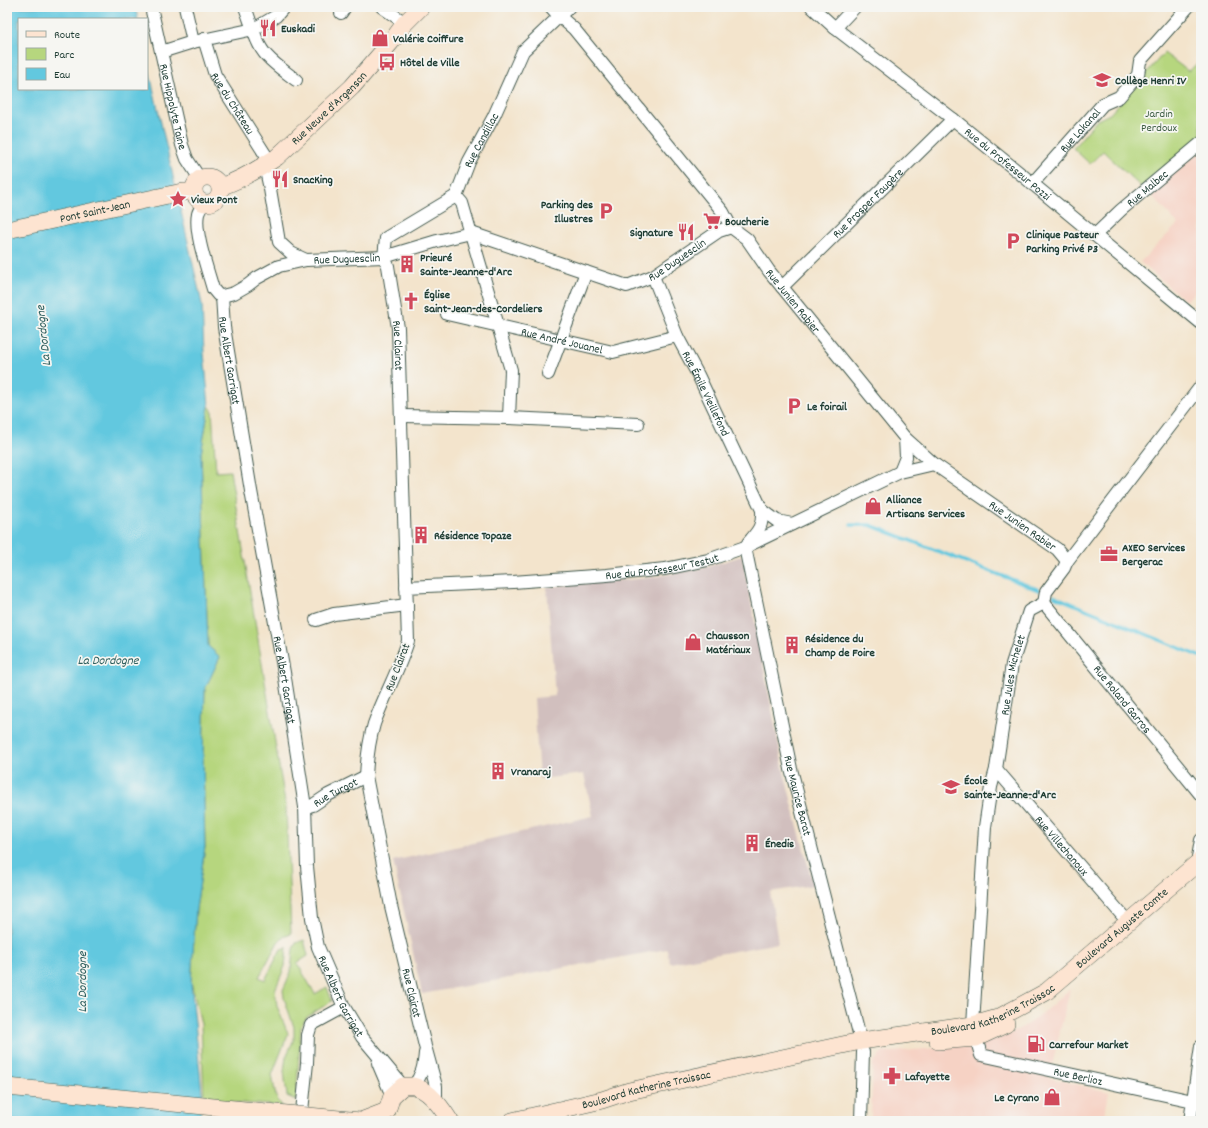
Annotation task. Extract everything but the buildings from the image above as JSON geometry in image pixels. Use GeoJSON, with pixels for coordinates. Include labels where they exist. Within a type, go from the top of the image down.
{"type":"FeatureCollection","features":[{"type":"Feature","properties":{"kind":"main road","name":"Rue Neuve d'Argenson"},"geometry":{"type":"LineString","coordinates":[[220,187],[234,182],[268,164],[277,157],[352,87],[391,42],[405,23],[421,7]]}},
{"type":"Feature","properties":{"kind":"main road"},"geometry":{"type":"LineString","coordinates":[[204,178],[212,179],[220,187],[216,200],[212,202],[195,191],[204,178]]}},
{"type":"Feature","properties":{"kind":"main road","name":"Pont Saint-Jean"},"geometry":{"type":"LineString","coordinates":[[7,230],[195,191]]}},
{"type":"Feature","properties":{"kind":"main road","name":"Boulevard Auguste Comte"},"geometry":{"type":"LineString","coordinates":[[1046,992],[1200,863]]}},
{"type":"Feature","properties":{"kind":"main road","name":"Boulevard Katherine Traissac"},"geometry":{"type":"LineString","coordinates":[[512,1121],[602,1100],[629,1091],[757,1064],[804,1060],[862,1046],[904,1045],[1010,1023],[1037,1005],[1046,992]]}},
{"type":"Feature","properties":{"kind":"main road"},"geometry":{"type":"LineString","coordinates":[[7,1087],[360,1121],[398,1100],[425,1091],[450,1121]]}},
{"type":"Feature","properties":{"kind":"street","name":"Rue Hippolyte Taine"},"geometry":{"type":"LineString","coordinates":[[151,7],[162,52],[168,88],[195,191]]}},
{"type":"Feature","properties":{"kind":"street","name":"Rue du Château"},"geometry":{"type":"LineString","coordinates":[[185,7],[215,75],[268,164]]}},
{"type":"Feature","properties":{"kind":"street"},"geometry":{"type":"LineString","coordinates":[[245,7],[256,38],[266,55],[296,80]]}},
{"type":"Feature","properties":{"kind":"street"},"geometry":{"type":"LineString","coordinates":[[162,52],[199,41],[254,29],[276,16],[284,7]]}},
{"type":"Feature","properties":{"kind":"street"},"geometry":{"type":"LineString","coordinates":[[382,7],[405,23]]}},
{"type":"Feature","properties":{"kind":"street","name":"Rue Candillac"},"geometry":{"type":"LineString","coordinates":[[456,196],[469,162],[494,116],[523,51],[555,12],[569,7]]}},
{"type":"Feature","properties":{"kind":"street","name":"Rue du Professeur Pozzi"},"geometry":{"type":"LineString","coordinates":[[812,7],[835,28],[953,119],[1201,323]]}},
{"type":"Feature","properties":{"kind":"street"},"geometry":{"type":"LineString","coordinates":[[835,28],[855,7]]}},
{"type":"Feature","properties":{"kind":"street","name":"Rue Lakanal"},"geometry":{"type":"LineString","coordinates":[[1032,184],[1103,104],[1119,97],[1138,75],[1140,61],[1188,7]]}},
{"type":"Feature","properties":{"kind":"street","name":"Rue Junien Rabier"},"geometry":{"type":"LineString","coordinates":[[555,12],[574,29],[723,212],[731,227],[747,239],[769,271],[905,438],[934,464],[1057,549],[1067,561]]}},
{"type":"Feature","properties":{"kind":"street","name":"Rue Prosper Faugère"},"geometry":{"type":"LineString","coordinates":[[782,287],[953,119]]}},
{"type":"Feature","properties":{"kind":"street","name":"Rue Malbec"},"geometry":{"type":"LineString","coordinates":[[1095,235],[1120,210],[1201,143]]}},
{"type":"Feature","properties":{"kind":"street"},"geometry":{"type":"LineString","coordinates":[[268,164],[270,189],[279,242],[291,254],[306,260]]}},
{"type":"Feature","properties":{"kind":"street"},"geometry":{"type":"LineString","coordinates":[[195,191],[200,240],[214,289],[218,295],[222,296]]}},
{"type":"Feature","properties":{"kind":"street"},"geometry":{"type":"LineString","coordinates":[[384,257],[386,238],[456,196],[462,203],[511,370],[509,418]]}},
{"type":"Feature","properties":{"kind":"street","name":"Rue Duguesclin"},"geometry":{"type":"LineString","coordinates":[[222,296],[234,293],[279,266],[306,260],[384,257],[437,241],[471,233],[627,286],[653,276],[720,232],[731,227]]}},
{"type":"Feature","properties":{"kind":"street","name":"Rue Clairat"},"geometry":{"type":"LineString","coordinates":[[384,257],[388,266],[398,328],[408,641],[403,659],[374,724],[367,754],[366,776],[391,906],[436,1086],[436,1103]]}},
{"type":"Feature","properties":{"kind":"street"},"geometry":{"type":"LineString","coordinates":[[548,374],[586,272]]}},
{"type":"Feature","properties":{"kind":"street","name":"Rue Émile Vieillefond"},"geometry":{"type":"LineString","coordinates":[[653,276],[677,336],[698,375],[762,510]]}},
{"type":"Feature","properties":{"kind":"street","name":"Rue Albert Garrigat"},"geometry":{"type":"LineString","coordinates":[[222,296],[224,327],[251,491],[285,678],[305,807],[307,866],[312,918],[318,948],[344,1007],[373,1052],[398,1100]]}},
{"type":"Feature","properties":{"kind":"street","name":"Rue André Jouanel"},"geometry":{"type":"LineString","coordinates":[[447,314],[613,352],[677,336]]}},
{"type":"Feature","properties":{"kind":"street"},"geometry":{"type":"LineString","coordinates":[[1044,603],[1046,592],[1064,568],[1067,561],[1201,386]]}},
{"type":"Feature","properties":{"kind":"street"},"geometry":{"type":"LineString","coordinates":[[402,416],[509,418],[638,424]]}},
{"type":"Feature","properties":{"kind":"street"},"geometry":{"type":"LineString","coordinates":[[900,472],[906,457],[905,438]]}},
{"type":"Feature","properties":{"kind":"street","name":"Rue du Professeur Testut"},"geometry":{"type":"LineString","coordinates":[[406,587],[527,581],[665,569],[708,560],[745,547],[900,472],[934,464]]}},
{"type":"Feature","properties":{"kind":"street"},"geometry":{"type":"LineString","coordinates":[[762,510],[777,521],[792,524]]}},
{"type":"Feature","properties":{"kind":"street"},"geometry":{"type":"LineString","coordinates":[[745,547],[763,522],[762,510]]}},
{"type":"Feature","properties":{"kind":"street","name":"Rue Maurice Barat"},"geometry":{"type":"LineString","coordinates":[[745,547],[791,769],[862,1046],[861,1121]]}},
{"type":"Feature","properties":{"kind":"street","name":"Rue Jules Michelet"},"geometry":{"type":"LineString","coordinates":[[974,1031],[985,827],[991,787],[996,769],[1014,658],[1029,611],[1044,603]]}},
{"type":"Feature","properties":{"kind":"street","name":"Rue Roland Garros"},"geometry":{"type":"LineString","coordinates":[[1044,603],[1201,795]]}},
{"type":"Feature","properties":{"kind":"street"},"geometry":{"type":"LineString","coordinates":[[316,620],[334,614],[407,605]]}},
{"type":"Feature","properties":{"kind":"street","name":"Rue Villechanoux"},"geometry":{"type":"LineString","coordinates":[[996,769],[1128,922]]}},
{"type":"Feature","properties":{"kind":"street","name":"Rue Turgot"},"geometry":{"type":"LineString","coordinates":[[305,807],[313,805],[328,795],[366,776]]}},
{"type":"Feature","properties":{"kind":"street"},"geometry":{"type":"LineString","coordinates":[[1200,863],[1201,840]]}},
{"type":"Feature","properties":{"kind":"street"},"geometry":{"type":"LineString","coordinates":[[301,1121],[307,1063],[308,1035],[311,1025],[344,1007]]}},
{"type":"Feature","properties":{"kind":"street","name":"Rue Berlioz"},"geometry":{"type":"LineString","coordinates":[[974,1031],[981,1055],[1197,1102]]}},
{"type":"Feature","properties":{"kind":"street","name":"Rue Clairat"},"geometry":{"type":"LineString","coordinates":[[398,1100],[419,1079],[424,1066],[425,1046]]}},
{"type":"Feature","properties":{"kind":"street"},"geometry":{"type":"LineString","coordinates":[[1190,1121],[1197,1102],[1201,1046]]}},
{"type":"Feature","properties":{"kind":"shaded area"},"geometry":{"type":"Polygon","coordinates":[[[1201,150],[1201,286],[1186,301],[1140,262],[1178,224],[1149,192],[1201,150]]]}},
{"type":"Feature","properties":{"kind":"shaded area"},"geometry":{"type":"Polygon","coordinates":[[[742,556],[784,772],[813,885],[770,892],[778,943],[670,963],[667,949],[422,994],[393,861],[593,816],[584,774],[539,779],[534,698],[555,696],[547,587],[648,578],[700,569],[742,556]]]}},
{"type":"Feature","properties":{"kind":"shaded area"},"geometry":{"type":"Polygon","coordinates":[[[1070,989],[1049,1078],[1109,1092],[1104,1121],[871,1121],[873,1063],[882,1053],[936,1048],[994,1040],[1023,1027],[1038,1017],[1070,989]]]}},
{"type":"Feature","properties":{"kind":"green space","name":"Jardin Perdoux"},"geometry":{"type":"Polygon","coordinates":[[[1164,53],[1188,71],[1201,61],[1201,138],[1141,187],[1103,151],[1090,164],[1073,148],[1097,120],[1110,114],[1164,53]]]}},
{"type":"Feature","properties":{"kind":"green space"},"geometry":{"type":"Polygon","coordinates":[[[209,406],[212,410],[216,472],[230,471],[286,808],[291,934],[283,937],[278,942],[259,977],[265,980],[281,949],[287,947],[285,966],[275,990],[277,1006],[288,1034],[272,1075],[276,1097],[282,1106],[204,1100],[201,1024],[191,982],[196,909],[205,847],[203,756],[205,689],[220,657],[208,646],[201,454],[209,406]]]}},
{"type":"Feature","properties":{"kind":"green space"},"geometry":{"type":"Polygon","coordinates":[[[304,940],[308,956],[297,963],[315,994],[327,987],[332,1001],[307,1017],[301,1026],[296,1100],[287,1096],[284,1071],[286,1057],[294,1039],[294,1027],[284,998],[283,990],[291,972],[293,949],[296,943],[304,940]]]}},
{"type":"Feature","properties":{"kind":"water","name":"La Dordogne"},"geometry":{"type":"Polygon","coordinates":[[[7,7],[135,7],[138,18],[18,18],[18,90],[148,90],[148,65],[202,304],[204,353],[209,406],[201,454],[208,646],[220,657],[205,689],[203,756],[205,847],[196,909],[191,982],[202,1093],[200,1121],[7,1121],[7,7]]]}},
{"type":"Feature","properties":{"kind":"waterway"},"geometry":{"type":"LineString","coordinates":[[851,525],[870,525],[1039,590]]}},
{"type":"Feature","properties":{"kind":"waterway"},"geometry":{"type":"LineString","coordinates":[[1054,596],[1201,657]]}},
{"type":"Feature","properties":{"kind":"place","name":"Euskadi"},"geometry":{"type":"Point","coordinates":[268,28]}},
{"type":"Feature","properties":{"kind":"place","name":"Valérie Coiffure"},"geometry":{"type":"Point","coordinates":[380,38]}},
{"type":"Feature","properties":{"kind":"place","name":"Hôtel de Ville"},"geometry":{"type":"Point","coordinates":[387,62]}},
{"type":"Feature","properties":{"kind":"place","name":"Collège Henri IV"},"geometry":{"type":"Point","coordinates":[1102,80]}},
{"type":"Feature","properties":{"kind":"place","name":"SnacKing"},"geometry":{"type":"Point","coordinates":[280,179]}},
{"type":"Feature","properties":{"kind":"place","name":"Vieux Pont"},"geometry":{"type":"Point","coordinates":[178,199]}},
{"type":"Feature","properties":{"kind":"place","name":"Parking des Illustres"},"geometry":{"type":"Point","coordinates":[606,211]}},
{"type":"Feature","properties":{"kind":"place","name":"Boucherie"},"geometry":{"type":"Point","coordinates":[712,221]}},
{"type":"Feature","properties":{"kind":"place","name":"Signature"},"geometry":{"type":"Point","coordinates":[686,232]}},
{"type":"Feature","properties":{"kind":"place","name":"Clinique Pasteur Parking Privé P3"},"geometry":{"type":"Point","coordinates":[1013,241]}},
{"type":"Feature","properties":{"kind":"place","name":"Prieuré Sainte-Jeanne-d'Arc"},"geometry":{"type":"Point","coordinates":[407,264]}},
{"type":"Feature","properties":{"kind":"place","name":"Église Saint-Jean-des-Cordeliers"},"geometry":{"type":"Point","coordinates":[411,301]}},
{"type":"Feature","properties":{"kind":"place","name":"Le foirail"},"geometry":{"type":"Point","coordinates":[794,406]}},
{"type":"Feature","properties":{"kind":"place","name":"Alliance Artisans Services"},"geometry":{"type":"Point","coordinates":[873,506]}},
{"type":"Feature","properties":{"kind":"place","name":"Résidence Topaze"},"geometry":{"type":"Point","coordinates":[421,535]}},
{"type":"Feature","properties":{"kind":"place","name":"AXEO Services Bergerac"},"geometry":{"type":"Point","coordinates":[1109,554]}},
{"type":"Feature","properties":{"kind":"place","name":"Chausson Matériaux"},"geometry":{"type":"Point","coordinates":[693,642]}},
{"type":"Feature","properties":{"kind":"place","name":"Résidence du Champ de Foire"},"geometry":{"type":"Point","coordinates":[792,645]}},
{"type":"Feature","properties":{"kind":"place","name":"Vranaraj"},"geometry":{"type":"Point","coordinates":[498,771]}},
{"type":"Feature","properties":{"kind":"place","name":"École Sainte-Jeanne-d'Arc"},"geometry":{"type":"Point","coordinates":[951,787]}},
{"type":"Feature","properties":{"kind":"place","name":"Énedis"},"geometry":{"type":"Point","coordinates":[752,843]}},
{"type":"Feature","properties":{"kind":"place","name":"Carrefour Market"},"geometry":{"type":"Point","coordinates":[1036,1044]}},
{"type":"Feature","properties":{"kind":"place","name":"Lafayette"},"geometry":{"type":"Point","coordinates":[892,1076]}},
{"type":"Feature","properties":{"kind":"place","name":"Le Cyrano"},"geometry":{"type":"Point","coordinates":[1052,1097]}}]}
